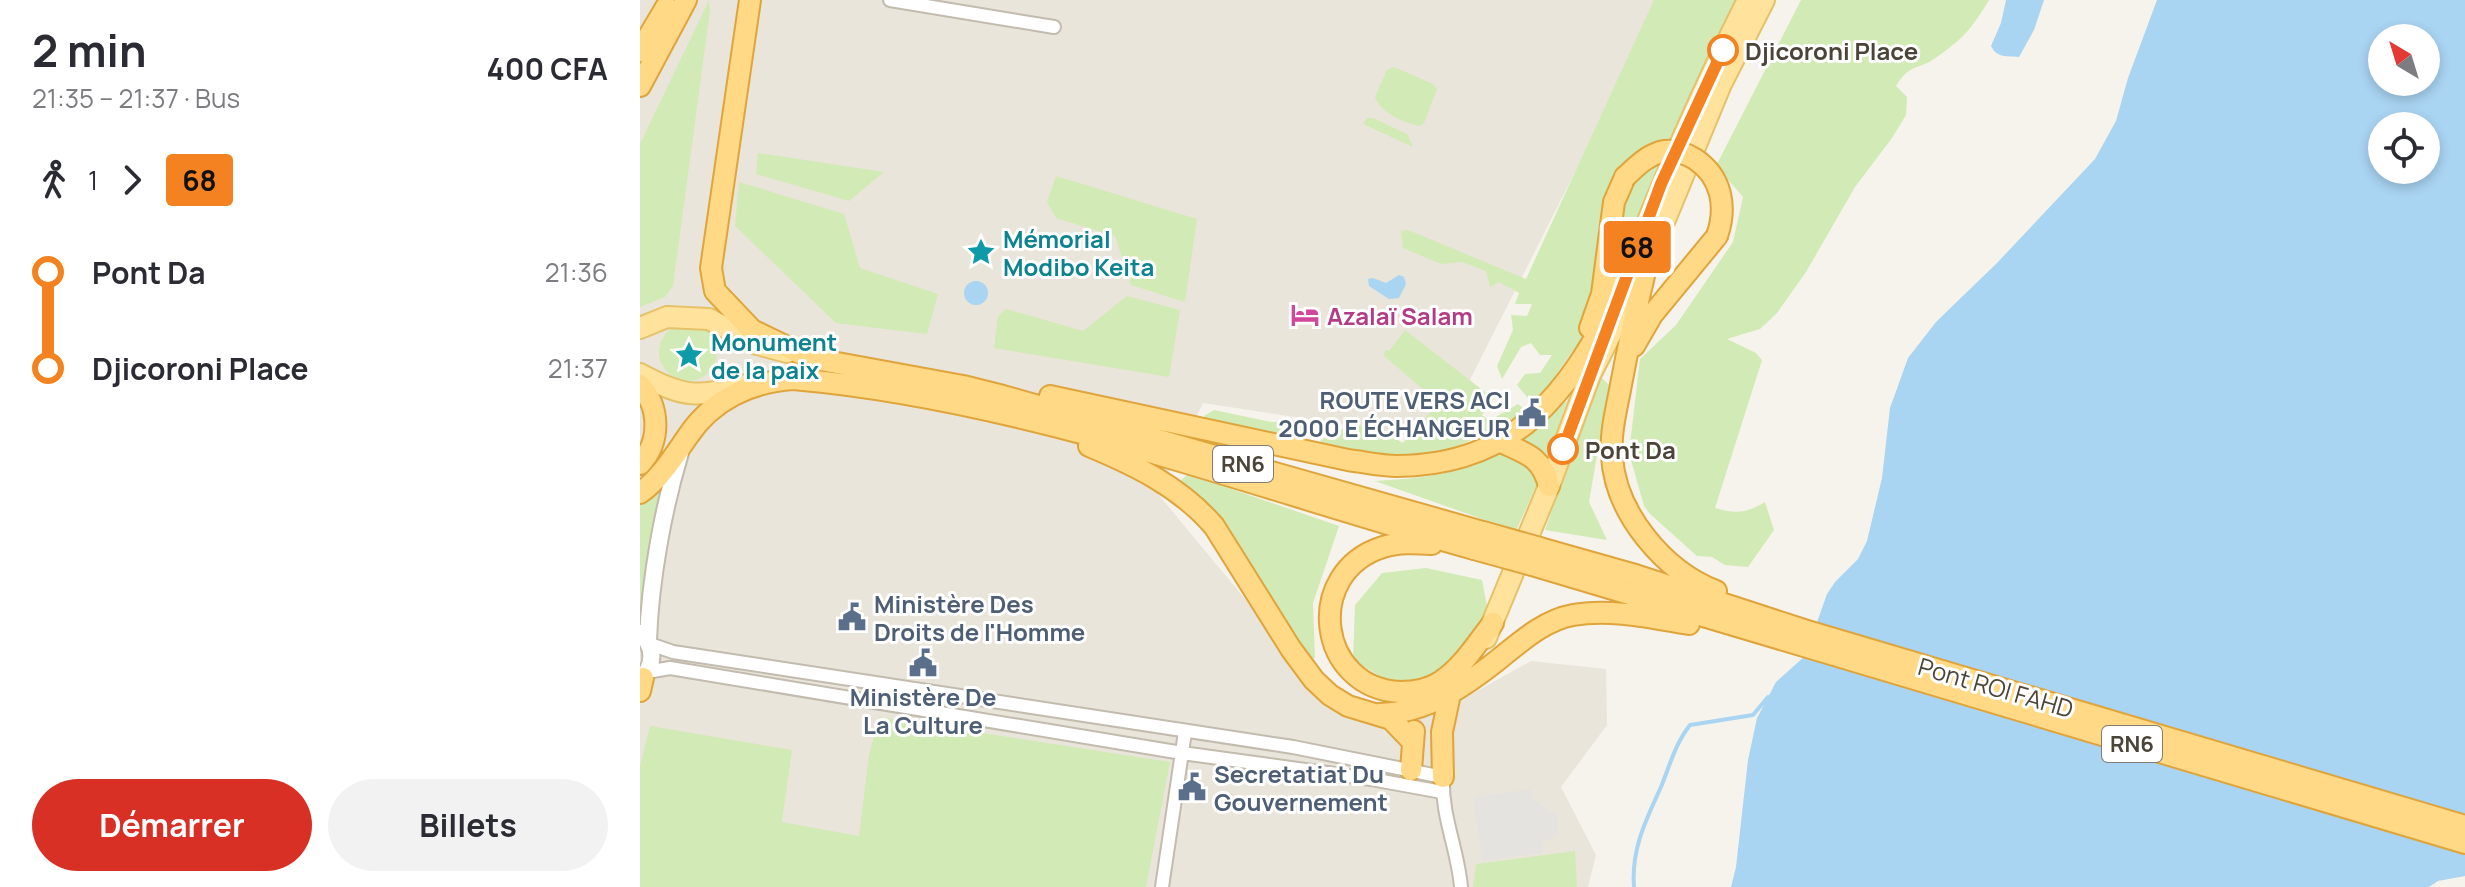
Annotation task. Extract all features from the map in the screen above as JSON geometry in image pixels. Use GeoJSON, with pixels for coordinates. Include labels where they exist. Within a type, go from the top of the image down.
{"type":"FeatureCollection","features":[{"type":"Feature","properties":{"kind":"highway"},"geometry":{"type":"LineString","coordinates":[[640,86],[686,0]]}},
{"type":"Feature","properties":{"kind":"highway"},"geometry":{"type":"LineString","coordinates":[[750,0],[711,268],[715,291],[752,330],[810,358]]}},
{"type":"Feature","properties":{"kind":"highway"},"geometry":{"type":"LineString","coordinates":[[640,35],[667,5]]}},
{"type":"Feature","properties":{"kind":"highway"},"geometry":{"type":"LineString","coordinates":[[640,51],[667,5]]}},
{"type":"Feature","properties":{"kind":"highway"},"geometry":{"type":"LineString","coordinates":[[1426,463],[1511,427],[1543,399],[1594,322],[1606,266],[1614,202],[1625,177],[1642,160],[1663,151],[1685,153],[1705,166],[1716,181],[1722,199],[1722,221],[1717,236],[1652,315],[1625,364]]}},
{"type":"Feature","properties":{"kind":"highway"},"geometry":{"type":"LineString","coordinates":[[1647,263],[1614,420],[1612,458],[1627,509],[1644,537],[1685,574],[1777,630]]}},
{"type":"Feature","properties":{"kind":"highway"},"geometry":{"type":"LineString","coordinates":[[1003,396],[1029,392],[1348,460],[1396,466],[1445,461],[1501,442],[1540,412],[1565,386],[1617,298]]}},
{"type":"Feature","properties":{"kind":"highway","name":"RN6"},"geometry":{"type":"LineString","coordinates":[[810,358],[1003,396],[1476,543]]}},
{"type":"Feature","properties":{"kind":"highway"},"geometry":{"type":"LineString","coordinates":[[640,493],[661,473],[716,406],[735,393],[769,380]]}},
{"type":"Feature","properties":{"kind":"highway","name":"RN6"},"geometry":{"type":"LineString","coordinates":[[769,380],[829,382],[935,399],[1096,437],[1536,557],[2465,843]]}},
{"type":"Feature","properties":{"kind":"highway"},"geometry":{"type":"LineString","coordinates":[[640,385],[653,405],[656,423],[653,441],[640,464]]}},
{"type":"Feature","properties":{"kind":"highway"},"geometry":{"type":"LineString","coordinates":[[1018,419],[1153,475],[1183,494],[1214,526],[1291,649],[1314,680],[1348,706],[1391,719],[1412,741]]}},
{"type":"Feature","properties":{"kind":"highway"},"geometry":{"type":"LineString","coordinates":[[1501,442],[1539,463],[1549,486]]}},
{"type":"Feature","properties":{"kind":"highway"},"geometry":{"type":"LineString","coordinates":[[1476,543],[1410,543],[1382,547],[1362,557],[1346,572],[1334,592],[1328,613],[1330,637],[1343,659],[1364,682],[1386,691],[1413,692],[1438,684],[1456,670],[1493,623]]}},
{"type":"Feature","properties":{"kind":"highway"},"geometry":{"type":"LineString","coordinates":[[1379,714],[1397,714],[1421,708],[1450,694],[1529,635],[1549,623],[1574,615],[1606,613],[1777,630]]}},
{"type":"Feature","properties":{"kind":"highway","name":"Pont ROI FAHD"},"geometry":{"type":"LineString","coordinates":[[1802,638],[2465,826]]}},
{"type":"Feature","properties":{"kind":"highway"},"geometry":{"type":"LineString","coordinates":[[1442,784],[1442,732],[1450,694]]}},
{"type":"Feature","properties":{"kind":"highway"},"geometry":{"type":"LineString","coordinates":[[1410,778],[1412,741],[1421,708]]}},
{"type":"Feature","properties":{"kind":"main road"},"geometry":{"type":"LineString","coordinates":[[1450,694],[1475,660],[1493,623],[1600,353],[1617,298],[1661,184],[1748,0]]}},
{"type":"Feature","properties":{"kind":"main road"},"geometry":{"type":"LineString","coordinates":[[1600,353],[1647,263],[1721,84],[1764,0]]}},
{"type":"Feature","properties":{"kind":"main road"},"geometry":{"type":"LineString","coordinates":[[640,328],[667,317],[709,319],[757,344],[810,358]]}},
{"type":"Feature","properties":{"kind":"main road"},"geometry":{"type":"LineString","coordinates":[[640,374],[684,393],[703,395],[769,380]]}},
{"type":"Feature","properties":{"kind":"street"},"geometry":{"type":"LineString","coordinates":[[890,0],[1054,27]]}},
{"type":"Feature","properties":{"kind":"street"},"geometry":{"type":"LineString","coordinates":[[643,680],[652,658],[646,639],[670,486],[687,438]]}},
{"type":"Feature","properties":{"kind":"street"},"geometry":{"type":"LineString","coordinates":[[646,639],[673,652],[1293,747],[1442,784],[1461,887]]}},
{"type":"Feature","properties":{"kind":"street"},"geometry":{"type":"LineString","coordinates":[[643,680],[670,668],[1182,753],[1410,778]]}},
{"type":"Feature","properties":{"kind":"street"},"geometry":{"type":"LineString","coordinates":[[1162,887],[1185,732]]}},
{"type":"Feature","properties":{"kind":"shaded area"},"geometry":{"type":"Polygon","coordinates":[[[640,0],[1662,0],[1440,439],[1203,403],[1158,494],[1327,698],[1443,710],[1531,661],[1606,669],[1607,725],[1561,787],[1596,855],[1588,887],[640,887],[640,0]]]}},
{"type":"Feature","properties":{"kind":"shaded area"},"geometry":{"type":"Polygon","coordinates":[[[1530,789],[1532,798],[1558,816],[1558,834],[1542,844],[1542,853],[1482,861],[1473,797],[1530,789]]]}},
{"type":"Feature","properties":{"kind":"green space"},"geometry":{"type":"Polygon","coordinates":[[[709,0],[673,286],[665,297],[640,307],[640,144],[709,0]]]}},
{"type":"Feature","properties":{"kind":"green space"},"geometry":{"type":"Polygon","coordinates":[[[1654,0],[1745,0],[1579,342],[1538,400],[1528,398],[1517,385],[1525,374],[1540,373],[1552,355],[1540,355],[1531,343],[1521,347],[1502,379],[1497,366],[1513,330],[1511,315],[1527,316],[1532,304],[1515,304],[1519,293],[1499,282],[1490,287],[1486,271],[1462,262],[1441,264],[1403,248],[1401,231],[1408,230],[1526,279],[1654,0]]]}},
{"type":"Feature","properties":{"kind":"green space"},"geometry":{"type":"Polygon","coordinates":[[[1801,0],[1989,0],[1961,38],[1901,78],[1896,86],[1907,97],[1906,115],[1855,187],[1806,272],[1777,313],[1760,329],[1727,339],[1756,353],[1762,360],[1715,508],[1741,511],[1765,502],[1774,530],[1748,567],[1725,565],[1712,557],[1697,556],[1644,506],[1629,453],[1640,359],[1676,325],[1733,242],[1743,197],[1716,166],[1801,0]]]}},
{"type":"Feature","properties":{"kind":"green space"},"geometry":{"type":"Polygon","coordinates":[[[1394,67],[1433,84],[1437,89],[1420,126],[1394,116],[1382,108],[1375,97],[1387,70],[1394,67]]]}},
{"type":"Feature","properties":{"kind":"green space"},"geometry":{"type":"Polygon","coordinates":[[[1367,118],[1407,134],[1413,147],[1363,124],[1367,118]]]}},
{"type":"Feature","properties":{"kind":"green space"},"geometry":{"type":"Polygon","coordinates":[[[758,153],[884,172],[849,201],[756,174],[758,153]]]}},
{"type":"Feature","properties":{"kind":"green space"},"geometry":{"type":"Polygon","coordinates":[[[1056,176],[1197,219],[1185,302],[1131,285],[1115,236],[1056,218],[1047,202],[1056,176]]]}},
{"type":"Feature","properties":{"kind":"green space"},"geometry":{"type":"Polygon","coordinates":[[[739,182],[844,214],[860,268],[938,294],[927,334],[836,323],[735,226],[739,182]]]}},
{"type":"Feature","properties":{"kind":"green space"},"geometry":{"type":"Polygon","coordinates":[[[1127,296],[1180,310],[1169,377],[994,348],[998,316],[1006,309],[1083,331],[1127,296]]]}},
{"type":"Feature","properties":{"kind":"green space"},"geometry":{"type":"Polygon","coordinates":[[[688,323],[709,331],[717,352],[709,373],[688,381],[667,373],[659,352],[667,331],[688,323]]]}},
{"type":"Feature","properties":{"kind":"green space"},"geometry":{"type":"Polygon","coordinates":[[[1405,330],[1494,399],[1482,415],[1489,421],[1518,404],[1525,410],[1512,423],[1429,458],[1327,453],[1320,441],[1351,427],[1381,430],[1402,443],[1414,433],[1438,402],[1384,356],[1385,350],[1389,351],[1405,330]]]}},
{"type":"Feature","properties":{"kind":"green space"},"geometry":{"type":"Polygon","coordinates":[[[1600,376],[1609,385],[1589,502],[1607,540],[1545,530],[1600,376]]]}},
{"type":"Feature","properties":{"kind":"green space"},"geometry":{"type":"Polygon","coordinates":[[[1567,401],[1545,466],[1516,531],[1375,481],[1429,476],[1461,468],[1503,447],[1567,401]]]}},
{"type":"Feature","properties":{"kind":"green space"},"geometry":{"type":"Polygon","coordinates":[[[1214,410],[1271,422],[1312,422],[1308,435],[1289,439],[1207,422],[1204,416],[1214,410]]]}},
{"type":"Feature","properties":{"kind":"green space"},"geometry":{"type":"Polygon","coordinates":[[[1188,474],[1339,526],[1313,603],[1315,658],[1305,659],[1176,485],[1188,474]]]}},
{"type":"Feature","properties":{"kind":"green space"},"geometry":{"type":"Polygon","coordinates":[[[662,483],[641,615],[640,615],[640,499],[662,483]]]}},
{"type":"Feature","properties":{"kind":"green space"},"geometry":{"type":"Polygon","coordinates":[[[1426,568],[1482,580],[1487,606],[1470,645],[1449,670],[1416,680],[1390,682],[1353,660],[1355,605],[1382,573],[1426,568]]]}},
{"type":"Feature","properties":{"kind":"green space"},"geometry":{"type":"Polygon","coordinates":[[[879,717],[1170,762],[1146,887],[640,887],[640,766],[650,726],[792,750],[782,822],[859,836],[869,755],[879,717]]]}},
{"type":"Feature","properties":{"kind":"green space"},"geometry":{"type":"Polygon","coordinates":[[[1575,851],[1577,887],[1473,887],[1476,864],[1575,851]]]}},
{"type":"Feature","properties":{"kind":"water"},"geometry":{"type":"Polygon","coordinates":[[[2006,0],[2044,0],[2034,30],[2019,57],[1999,54],[1991,46],[2006,0]]]}},
{"type":"Feature","properties":{"kind":"water"},"geometry":{"type":"Polygon","coordinates":[[[2157,0],[2465,0],[2465,876],[2438,881],[2429,887],[1731,887],[1748,760],[1757,718],[1776,682],[1805,656],[1827,594],[1858,559],[1867,541],[1882,478],[1890,408],[1908,358],[1936,322],[1997,263],[2095,159],[2116,121],[2128,78],[2157,0]]]}},
{"type":"Feature","properties":{"kind":"water"},"geometry":{"type":"Polygon","coordinates":[[[1399,275],[1404,277],[1406,284],[1399,298],[1389,299],[1369,286],[1368,279],[1386,283],[1399,275]]]}},
{"type":"Feature","properties":{"kind":"water"},"geometry":{"type":"Polygon","coordinates":[[[976,281],[985,284],[988,293],[985,302],[976,305],[967,302],[964,293],[967,284],[976,281]]]}},
{"type":"Feature","properties":{"kind":"waterway"},"geometry":{"type":"LineString","coordinates":[[1634,887],[1635,860],[1641,835],[1685,732],[1690,725],[1753,715],[1768,697]]}},
{"type":"Feature","properties":{"kind":"bus line","name":"68"},"geometry":{"type":"LineString","coordinates":[[1563,449],[1661,184],[1723,50]]}},
{"type":"Feature","properties":{"kind":"place","name":"Djicoroni Place"},"geometry":{"type":"Point","coordinates":[1723,50]}},
{"type":"Feature","properties":{"kind":"place","name":"Mémorial Modibo Keita"},"geometry":{"type":"Point","coordinates":[981,252]}},
{"type":"Feature","properties":{"kind":"place","name":"Azalaï Salam"},"geometry":{"type":"Point","coordinates":[1305,315]}},
{"type":"Feature","properties":{"kind":"place","name":"Monument de la paix"},"geometry":{"type":"Point","coordinates":[689,355]}},
{"type":"Feature","properties":{"kind":"place","name":"ROUTE VERS ACI 2000 E ÉCHANGEUR"},"geometry":{"type":"Point","coordinates":[1532,413]}},
{"type":"Feature","properties":{"kind":"place","name":"Pont Da"},"geometry":{"type":"Point","coordinates":[1563,449]}},
{"type":"Feature","properties":{"kind":"place","name":"Ministère Des Droits de l'Homme"},"geometry":{"type":"Point","coordinates":[852,617]}},
{"type":"Feature","properties":{"kind":"place","name":"Ministère De La Culture"},"geometry":{"type":"Point","coordinates":[923,663]}},
{"type":"Feature","properties":{"kind":"place","name":"Secretatiat Du Gouvernement"},"geometry":{"type":"Point","coordinates":[1192,787]}}]}
